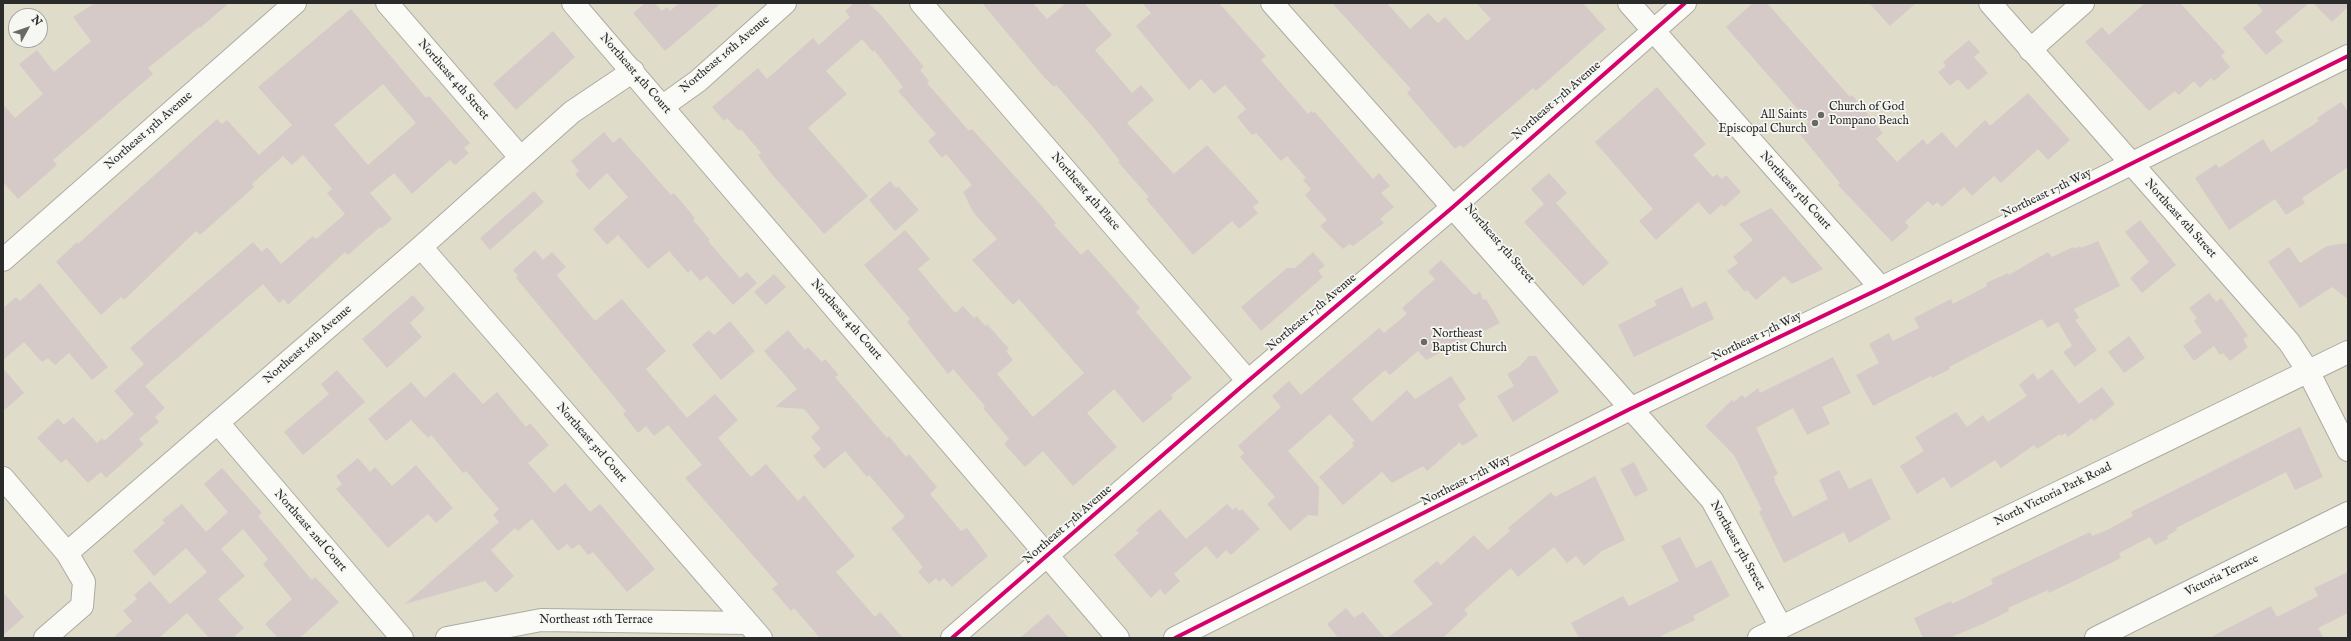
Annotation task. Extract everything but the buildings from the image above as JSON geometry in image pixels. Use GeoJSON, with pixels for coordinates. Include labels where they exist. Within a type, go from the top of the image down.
{"type":"FeatureCollection","features":[{"type":"Feature","properties":{"kind":"street","name":"Northeast 15th Avenue"},"geometry":{"type":"LineString","coordinates":[[3,260],[295,3]]}},
{"type":"Feature","properties":{"kind":"street","name":"Northeast 4th Street"},"geometry":{"type":"LineString","coordinates":[[387,3],[520,157]]}},
{"type":"Feature","properties":{"kind":"street","name":"Northeast 4th Court"},"geometry":{"type":"LineString","coordinates":[[573,3],[633,71],[1118,638]]}},
{"type":"Feature","properties":{"kind":"street","name":"Northeast 16th Avenue"},"geometry":{"type":"LineString","coordinates":[[663,106],[698,81],[785,3]]}},
{"type":"Feature","properties":{"kind":"street","name":"Northeast 4th Place"},"geometry":{"type":"LineString","coordinates":[[921,3],[1248,381]]}},
{"type":"Feature","properties":{"kind":"street","name":"Northeast 5th Street"},"geometry":{"type":"LineString","coordinates":[[1272,3],[1712,500],[1781,627]]}},
{"type":"Feature","properties":{"kind":"street","name":"Northeast 5th Court"},"geometry":{"type":"LineString","coordinates":[[1629,3],[1881,288]]}},
{"type":"Feature","properties":{"kind":"street","name":"Northeast 17th Avenue"},"geometry":{"type":"LineString","coordinates":[[952,638],[1248,381],[1453,207],[1685,3]]}},
{"type":"Feature","properties":{"kind":"street","name":"Northeast 6th Street"},"geometry":{"type":"LineString","coordinates":[[1990,3],[2289,342],[2308,371],[2348,450]]}},
{"type":"Feature","properties":{"kind":"street"},"geometry":{"type":"LineString","coordinates":[[2030,50],[2083,3]]}},
{"type":"Feature","properties":{"kind":"street","name":"Northeast 17th Way"},"geometry":{"type":"LineString","coordinates":[[1175,638],[1630,409],[1881,288],[2348,56]]}},
{"type":"Feature","properties":{"kind":"street","name":"Northeast 16th Avenue"},"geometry":{"type":"LineString","coordinates":[[67,553],[421,247],[572,112],[633,71]]}},
{"type":"Feature","properties":{"kind":"street","name":"Northeast 3rd Court"},"geometry":{"type":"LineString","coordinates":[[421,247],[754,630]]}},
{"type":"Feature","properties":{"kind":"street","name":"North Victoria Park Road"},"geometry":{"type":"LineString","coordinates":[[1759,638],[2348,352]]}},
{"type":"Feature","properties":{"kind":"street","name":"Northeast 2nd Court"},"geometry":{"type":"LineString","coordinates":[[218,423],[402,638]]}},
{"type":"Feature","properties":{"kind":"street"},"geometry":{"type":"LineString","coordinates":[[3,478],[67,553],[84,582],[82,606],[45,638]]}},
{"type":"Feature","properties":{"kind":"street","name":"Victoria Terrace"},"geometry":{"type":"LineString","coordinates":[[2096,638],[2348,513]]}},
{"type":"Feature","properties":{"kind":"street","name":"Northeast 16th Terrace"},"geometry":{"type":"LineString","coordinates":[[447,638],[541,620],[754,630]]}},
{"type":"Feature","properties":{"kind":"cycle path"},"geometry":{"type":"LineString","coordinates":[[952,638],[1248,381],[1453,207],[1685,3]]}},
{"type":"Feature","properties":{"kind":"cycle path"},"geometry":{"type":"LineString","coordinates":[[1175,638],[1630,409],[1881,288],[2348,56]]}},
{"type":"Feature","properties":{"kind":"place","name":"Church of God Pompano Beach"},"geometry":{"type":"Point","coordinates":[1821,115]}},
{"type":"Feature","properties":{"kind":"place","name":"All Saints Episcopal Church"},"geometry":{"type":"Point","coordinates":[1815,123]}},
{"type":"Feature","properties":{"kind":"place","name":"Northeast Baptist Church"},"geometry":{"type":"Point","coordinates":[1424,342]}}]}
